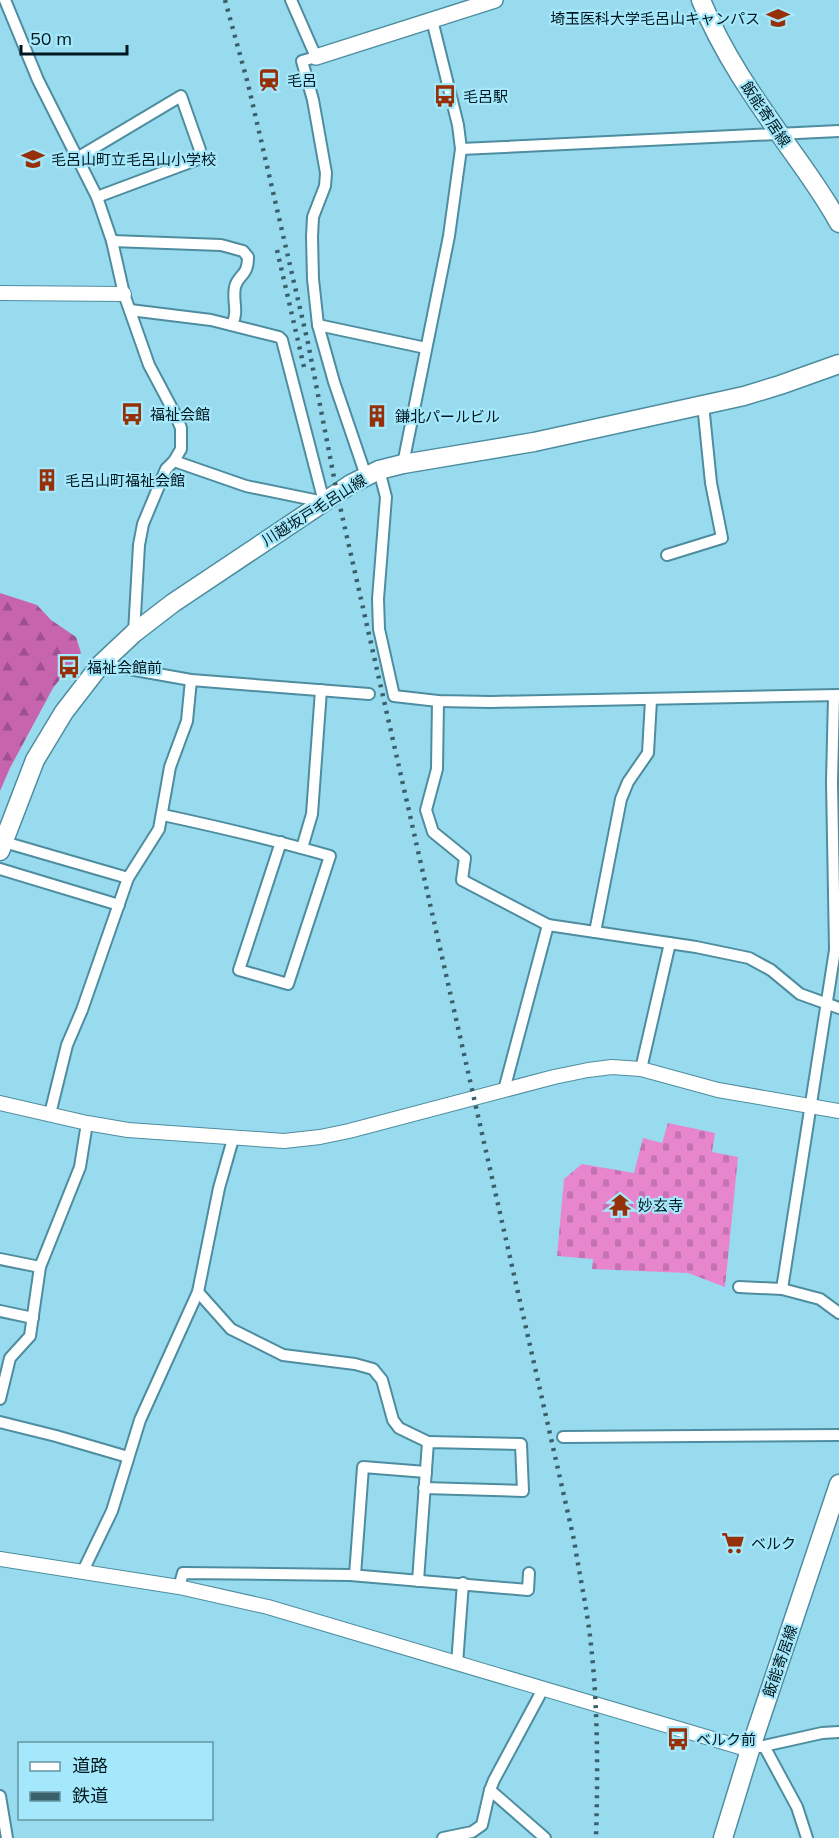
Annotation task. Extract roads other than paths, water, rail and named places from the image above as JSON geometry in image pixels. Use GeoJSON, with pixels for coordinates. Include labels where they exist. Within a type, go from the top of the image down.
{"type":"FeatureCollection","features":[{"type":"Feature","properties":{"kind":"main road"},"geometry":{"type":"LineString","coordinates":[[316,57],[495,0]]}},
{"type":"Feature","properties":{"kind":"main road","name":"飯能寄居線"},"geometry":{"type":"LineString","coordinates":[[701,0],[717,37],[734,66],[839,223]]}},
{"type":"Feature","properties":{"kind":"main road","name":"川越坂戸毛呂山線"},"geometry":{"type":"LineString","coordinates":[[2,846],[35,760],[63,712],[101,664],[134,633],[173,603],[324,501],[372,473],[403,464],[534,442],[744,396],[780,386],[839,364]]}},
{"type":"Feature","properties":{"kind":"main road","name":"飯能寄居線"},"geometry":{"type":"LineString","coordinates":[[723,1838],[757,1748],[839,1484]]}},
{"type":"Feature","properties":{"kind":"street"},"geometry":{"type":"LineString","coordinates":[[5,0],[38,80],[97,197],[112,241],[124,294],[148,365],[176,414],[181,428],[181,449],[166,469],[143,524],[139,545],[134,633]]}},
{"type":"Feature","properties":{"kind":"street"},"geometry":{"type":"LineString","coordinates":[[291,0],[316,57],[302,61],[313,100],[327,172],[326,186],[313,217],[313,279],[318,325],[334,382],[372,473],[386,497],[378,599],[379,629],[394,696],[438,701],[491,702],[837,695],[832,782],[836,950],[833,1007],[812,1107],[782,1289]]}},
{"type":"Feature","properties":{"kind":"street"},"geometry":{"type":"LineString","coordinates":[[403,464],[449,236],[460,149],[458,125],[432,20]]}},
{"type":"Feature","properties":{"kind":"street"},"geometry":{"type":"LineString","coordinates":[[77,158],[181,96],[200,150],[196,160],[97,197]]}},
{"type":"Feature","properties":{"kind":"street"},"geometry":{"type":"LineString","coordinates":[[460,149],[839,130]]}},
{"type":"Feature","properties":{"kind":"street"},"geometry":{"type":"LineString","coordinates":[[112,241],[220,245],[243,251],[248,257],[248,268],[235,286],[237,315],[232,325]]}},
{"type":"Feature","properties":{"kind":"street"},"geometry":{"type":"LineString","coordinates":[[0,293],[124,294]]}},
{"type":"Feature","properties":{"kind":"street"},"geometry":{"type":"LineString","coordinates":[[130,310],[211,320],[279,337],[282,340],[324,501],[246,486],[174,461]]}},
{"type":"Feature","properties":{"kind":"street"},"geometry":{"type":"LineString","coordinates":[[318,325],[426,348]]}},
{"type":"Feature","properties":{"kind":"street"},"geometry":{"type":"LineString","coordinates":[[667,555],[722,538],[711,483],[703,404]]}},
{"type":"Feature","properties":{"kind":"street"},"geometry":{"type":"LineString","coordinates":[[101,664],[191,680],[369,694]]}},
{"type":"Feature","properties":{"kind":"street"},"geometry":{"type":"LineString","coordinates":[[50,1114],[68,1045],[128,878],[159,828],[170,767],[187,721],[191,680]]}},
{"type":"Feature","properties":{"kind":"street"},"geometry":{"type":"LineString","coordinates":[[302,848],[312,814],[321,690]]}},
{"type":"Feature","properties":{"kind":"street"},"geometry":{"type":"LineString","coordinates":[[595,932],[621,799],[628,782],[648,753],[651,700]]}},
{"type":"Feature","properties":{"kind":"street"},"geometry":{"type":"LineString","coordinates":[[438,701],[437,769],[426,810],[433,832],[465,858],[462,880],[548,925],[670,943],[749,958],[771,970],[800,994],[833,1007]]}},
{"type":"Feature","properties":{"kind":"street"},"geometry":{"type":"LineString","coordinates":[[163,815],[244,832],[281,842],[330,856],[288,984],[239,970],[281,842]]}},
{"type":"Feature","properties":{"kind":"street"},"geometry":{"type":"LineString","coordinates":[[2,846],[128,878]]}},
{"type":"Feature","properties":{"kind":"street"},"geometry":{"type":"LineString","coordinates":[[0,869],[119,905]]}},
{"type":"Feature","properties":{"kind":"street"},"geometry":{"type":"LineString","coordinates":[[504,1090],[548,925]]}},
{"type":"Feature","properties":{"kind":"street"},"geometry":{"type":"LineString","coordinates":[[641,1069],[670,943]]}},
{"type":"Feature","properties":{"kind":"street"},"geometry":{"type":"LineString","coordinates":[[0,1102],[87,1124],[128,1130],[284,1141],[320,1137],[504,1090],[588,1070],[612,1067],[641,1069],[718,1090],[839,1111]]}},
{"type":"Feature","properties":{"kind":"street"},"geometry":{"type":"LineString","coordinates":[[0,1399],[10,1358],[30,1336],[40,1267],[80,1167],[87,1124]]}},
{"type":"Feature","properties":{"kind":"street"},"geometry":{"type":"LineString","coordinates":[[82,1571],[112,1511],[144,1410],[198,1292],[219,1188],[232,1138]]}},
{"type":"Feature","properties":{"kind":"street"},"geometry":{"type":"LineString","coordinates":[[0,1258],[40,1267]]}},
{"type":"Feature","properties":{"kind":"street"},"geometry":{"type":"LineString","coordinates":[[739,1287],[782,1289],[820,1299],[839,1313]]}},
{"type":"Feature","properties":{"kind":"street"},"geometry":{"type":"LineString","coordinates":[[198,1292],[231,1329],[283,1355],[374,1369],[382,1380],[393,1420],[399,1428],[428,1442],[521,1444],[523,1491],[424,1488]]}},
{"type":"Feature","properties":{"kind":"street"},"geometry":{"type":"LineString","coordinates":[[0,1311],[33,1318]]}},
{"type":"Feature","properties":{"kind":"street"},"geometry":{"type":"LineString","coordinates":[[0,1422],[128,1457]]}},
{"type":"Feature","properties":{"kind":"street"},"geometry":{"type":"LineString","coordinates":[[563,1437],[839,1435]]}},
{"type":"Feature","properties":{"kind":"street"},"geometry":{"type":"LineString","coordinates":[[417,1581],[428,1442]]}},
{"type":"Feature","properties":{"kind":"street"},"geometry":{"type":"LineString","coordinates":[[355,1575],[363,1467],[426,1472]]}},
{"type":"Feature","properties":{"kind":"street"},"geometry":{"type":"LineString","coordinates":[[0,1559],[179,1587],[268,1607],[543,1689],[757,1748],[822,1733],[839,1732]]}},
{"type":"Feature","properties":{"kind":"street"},"geometry":{"type":"LineString","coordinates":[[179,1587],[183,1573],[355,1575],[528,1590],[529,1573]]}},
{"type":"Feature","properties":{"kind":"street"},"geometry":{"type":"LineString","coordinates":[[457,1664],[463,1583]]}},
{"type":"Feature","properties":{"kind":"street"},"geometry":{"type":"LineString","coordinates":[[443,1838],[479,1834],[490,1790],[543,1689]]}},
{"type":"Feature","properties":{"kind":"street"},"geometry":{"type":"LineString","coordinates":[[757,1748],[797,1807],[807,1838]]}},
{"type":"Feature","properties":{"kind":"street"},"geometry":{"type":"LineString","coordinates":[[490,1790],[545,1838]]}},
{"type":"Feature","properties":{"kind":"street"},"geometry":{"type":"LineString","coordinates":[[0,1796],[7,1838]]}},
{"type":"Feature","properties":{"kind":"railway"},"geometry":{"type":"LineString","coordinates":[[225,0],[248,84],[308,343],[337,493],[574,1540],[588,1624],[595,1686],[596,1838]]}},
{"type":"Feature","properties":{"kind":"railway"},"geometry":{"type":"LineString","coordinates":[[277,250],[304,367]]}},
{"type":"Feature","properties":{"kind":"place","name":"埼玉医科大学毛呂山キャンパス"},"geometry":{"type":"Point","coordinates":[778,18]}},
{"type":"Feature","properties":{"kind":"place","name":"毛呂"},"geometry":{"type":"Point","coordinates":[269,80]}},
{"type":"Feature","properties":{"kind":"place","name":"毛呂駅"},"geometry":{"type":"Point","coordinates":[445,96]}},
{"type":"Feature","properties":{"kind":"place","name":"毛呂山町立毛呂山小学校"},"geometry":{"type":"Point","coordinates":[33,159]}},
{"type":"Feature","properties":{"kind":"place","name":"福祉会館"},"geometry":{"type":"Point","coordinates":[132,414]}},
{"type":"Feature","properties":{"kind":"place","name":"鎌北パールビル"},"geometry":{"type":"Point","coordinates":[377,416]}},
{"type":"Feature","properties":{"kind":"place","name":"毛呂山町福祉会館"},"geometry":{"type":"Point","coordinates":[47,480]}},
{"type":"Feature","properties":{"kind":"place","name":"福祉会館前"},"geometry":{"type":"Point","coordinates":[69,667]}},
{"type":"Feature","properties":{"kind":"place","name":"妙玄寺"},"geometry":{"type":"Point","coordinates":[620,1205]}},
{"type":"Feature","properties":{"kind":"place","name":"ベルク"},"geometry":{"type":"Point","coordinates":[733,1543]}},
{"type":"Feature","properties":{"kind":"place","name":"ベルク前"},"geometry":{"type":"Point","coordinates":[678,1739]}}]}
